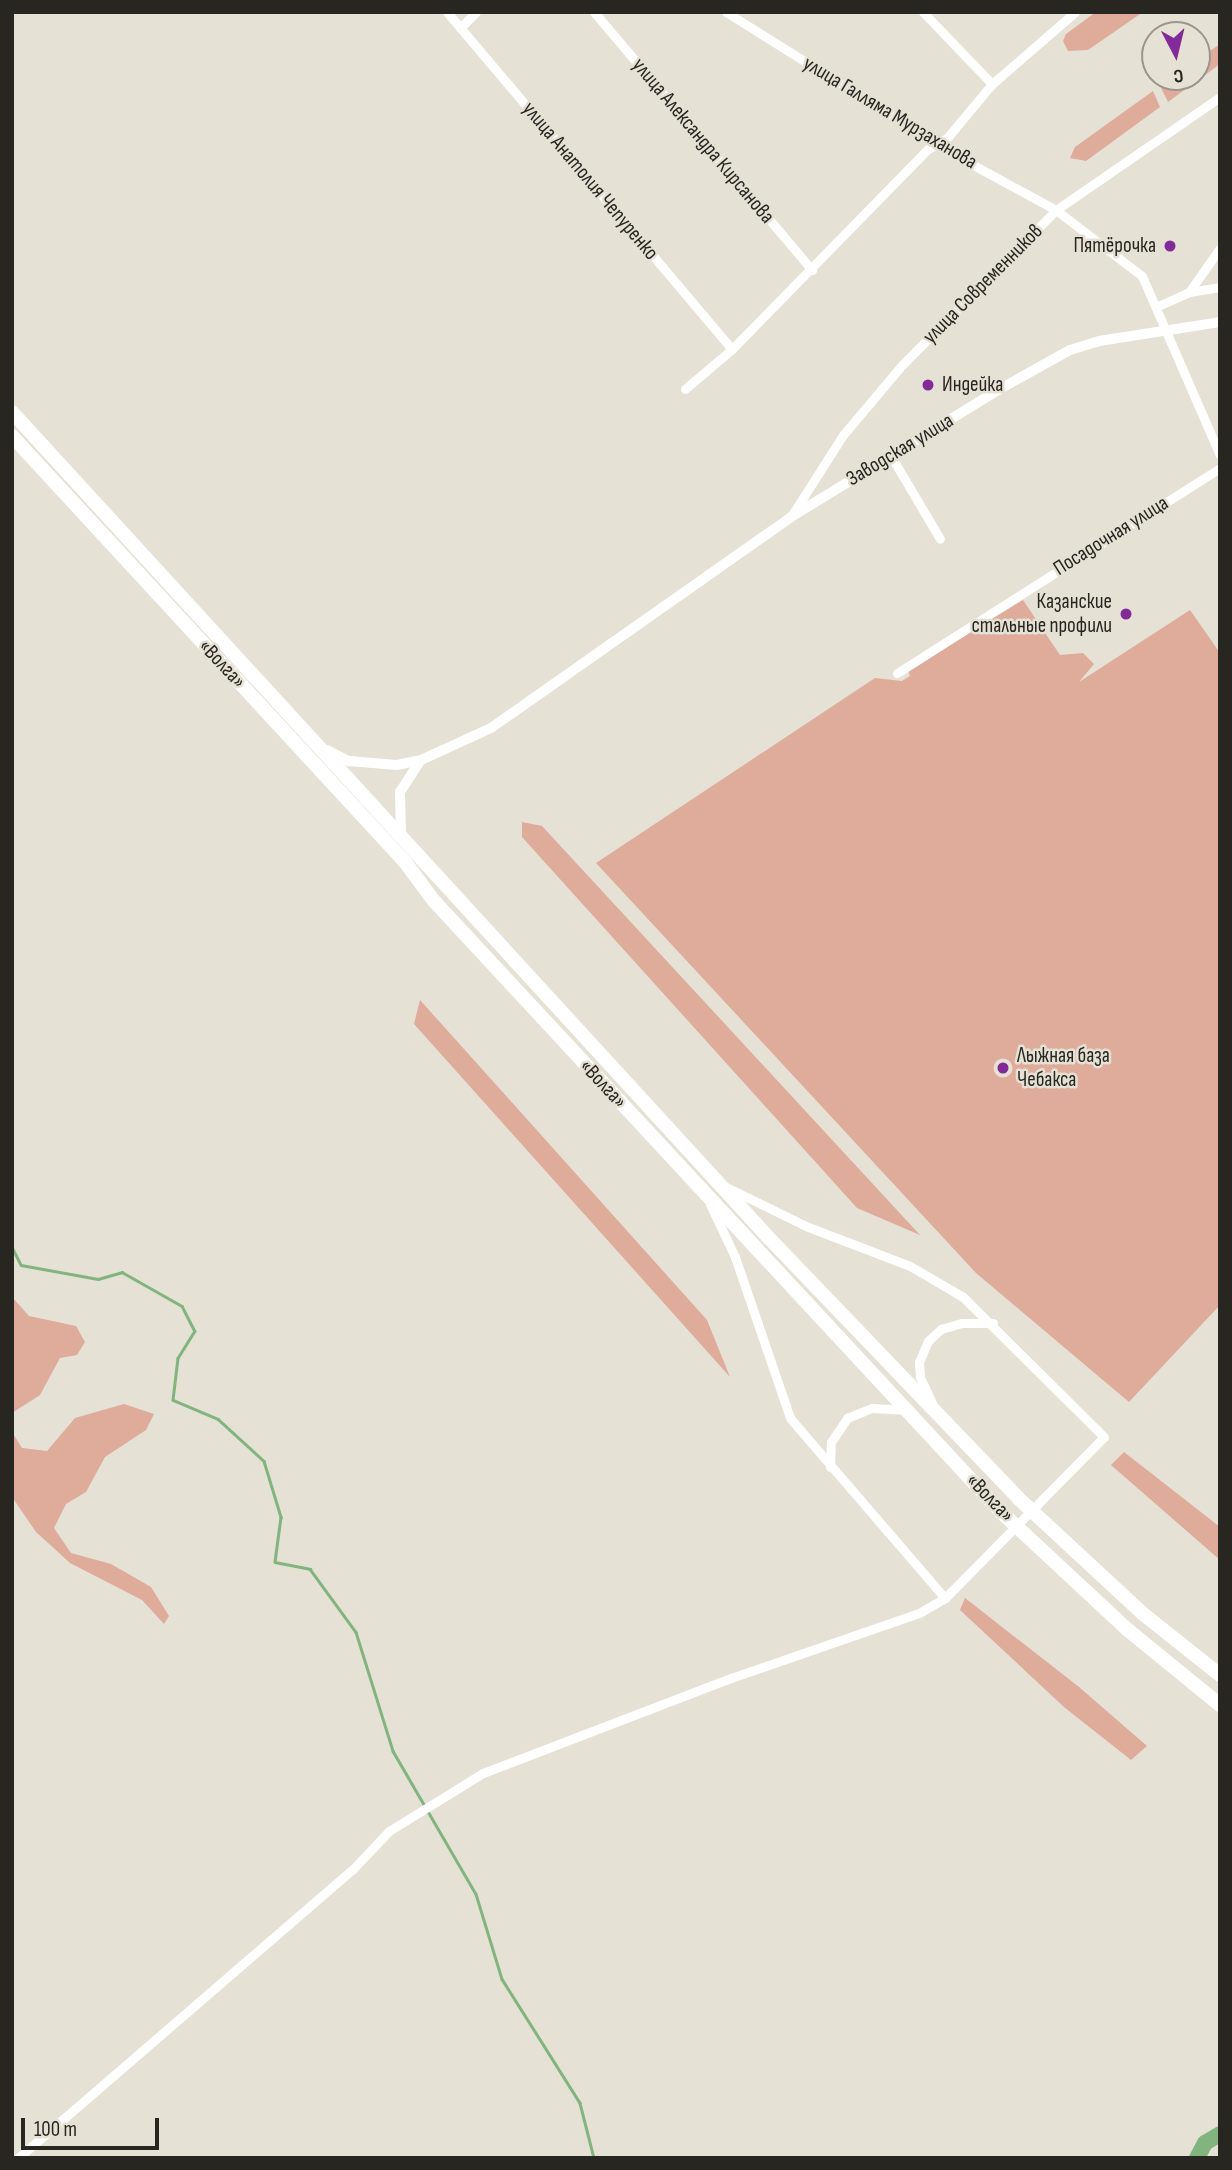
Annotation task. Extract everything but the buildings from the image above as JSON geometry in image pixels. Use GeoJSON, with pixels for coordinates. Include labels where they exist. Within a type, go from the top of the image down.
{"type":"FeatureCollection","features":[{"type":"Feature","properties":{"kind":"highway","name":"«Волга»"},"geometry":{"type":"LineString","coordinates":[[12,412],[327,750],[720,1184],[1019,1499],[1142,1613],[1220,1675]]}},
{"type":"Feature","properties":{"kind":"highway","name":"«Волга»"},"geometry":{"type":"LineString","coordinates":[[12,436],[706,1196],[1001,1512],[1128,1630],[1220,1704]]}},
{"type":"Feature","properties":{"kind":"street","name":"улица Анатолия Чепуренко"},"geometry":{"type":"LineString","coordinates":[[447,12],[733,349]]}},
{"type":"Feature","properties":{"kind":"street"},"geometry":{"type":"LineString","coordinates":[[460,28],[476,12]]}},
{"type":"Feature","properties":{"kind":"street","name":"улица Александра Кирсанова"},"geometry":{"type":"LineString","coordinates":[[594,12],[811,270]]}},
{"type":"Feature","properties":{"kind":"street","name":"улица Галляма Мурзаханова"},"geometry":{"type":"LineString","coordinates":[[726,12],[938,144],[1056,210],[1142,276],[1158,306],[1220,455]]}},
{"type":"Feature","properties":{"kind":"street"},"geometry":{"type":"LineString","coordinates":[[923,12],[992,84]]}},
{"type":"Feature","properties":{"kind":"street"},"geometry":{"type":"LineString","coordinates":[[685,389],[733,349],[938,144],[992,84],[1075,12]]}},
{"type":"Feature","properties":{"kind":"street","name":"улица Современников"},"geometry":{"type":"LineString","coordinates":[[791,517],[843,435],[902,365],[1056,210],[1220,97]]}},
{"type":"Feature","properties":{"kind":"street"},"geometry":{"type":"LineString","coordinates":[[1189,292],[1220,248]]}},
{"type":"Feature","properties":{"kind":"street"},"geometry":{"type":"LineString","coordinates":[[1158,306],[1189,292],[1220,287]]}},
{"type":"Feature","properties":{"kind":"street","name":"Заводская улица"},"geometry":{"type":"LineString","coordinates":[[421,760],[511,717],[791,517],[1070,350],[1167,329],[1220,322]]}},
{"type":"Feature","properties":{"kind":"street"},"geometry":{"type":"LineString","coordinates":[[891,456],[940,539]]}},
{"type":"Feature","properties":{"kind":"street","name":"Посадочная улица"},"geometry":{"type":"LineString","coordinates":[[897,673],[1220,468]]}},
{"type":"Feature","properties":{"kind":"street"},"geometry":{"type":"LineString","coordinates":[[327,750],[376,766],[421,760]]}},
{"type":"Feature","properties":{"kind":"street"},"geometry":{"type":"LineString","coordinates":[[401,834],[400,792],[421,760]]}},
{"type":"Feature","properties":{"kind":"street"},"geometry":{"type":"LineString","coordinates":[[18,2158],[342,1879],[389,1831],[483,1773],[731,1678],[919,1613],[945,1598],[986,1559],[1104,1437],[963,1297],[910,1266],[806,1226],[720,1184]]}},
{"type":"Feature","properties":{"kind":"street"},"geometry":{"type":"LineString","coordinates":[[706,1196],[735,1257],[790,1418],[945,1598]]}},
{"type":"Feature","properties":{"kind":"street"},"geometry":{"type":"LineString","coordinates":[[934,1407],[920,1377],[919,1362],[928,1341],[941,1329],[962,1323],[993,1324]]}},
{"type":"Feature","properties":{"kind":"street"},"geometry":{"type":"LineString","coordinates":[[830,1467],[831,1442],[847,1418],[872,1408],[906,1410]]}},
{"type":"Feature","properties":{"kind":"shaded area"},"geometry":{"type":"Polygon","coordinates":[[[1096,12],[1143,12],[1088,50],[1068,51],[1063,41],[1066,34],[1096,12]]]}},
{"type":"Feature","properties":{"kind":"shaded area"},"geometry":{"type":"Polygon","coordinates":[[[1220,44],[1220,64],[1211,71],[1211,50],[1220,44]]]}},
{"type":"Feature","properties":{"kind":"shaded area"},"geometry":{"type":"Polygon","coordinates":[[[1153,91],[1160,107],[1086,161],[1070,158],[1075,147],[1153,91]]]}},
{"type":"Feature","properties":{"kind":"shaded area"},"geometry":{"type":"Polygon","coordinates":[[[1162,91],[1183,91],[1168,102],[1162,91]]]}},
{"type":"Feature","properties":{"kind":"shaded area","name":"Лыжная база Чебакса"},"geometry":{"type":"Polygon","coordinates":[[[1023,600],[1060,655],[1083,653],[1094,664],[1079,682],[1190,610],[1220,653],[1220,1305],[1129,1402],[976,1273],[596,863],[875,678],[902,681],[910,676],[908,670],[1023,600]]]}},
{"type":"Feature","properties":{"kind":"shaded area"},"geometry":{"type":"Polygon","coordinates":[[[522,822],[542,826],[920,1235],[857,1208],[522,837],[522,822]]]}},
{"type":"Feature","properties":{"kind":"shaded area"},"geometry":{"type":"Polygon","coordinates":[[[420,1000],[707,1320],[730,1377],[414,1024],[420,1000]]]}},
{"type":"Feature","properties":{"kind":"shaded area"},"geometry":{"type":"Polygon","coordinates":[[[13,1298],[29,1316],[76,1326],[85,1342],[77,1355],[60,1358],[40,1395],[12,1413],[13,1298]]]}},
{"type":"Feature","properties":{"kind":"shaded area"},"geometry":{"type":"Polygon","coordinates":[[[124,1404],[154,1414],[146,1430],[105,1457],[86,1492],[66,1504],[54,1528],[71,1553],[111,1564],[151,1587],[169,1616],[164,1624],[142,1600],[70,1563],[36,1532],[12,1497],[12,1432],[22,1448],[47,1451],[75,1418],[124,1404]]]}},
{"type":"Feature","properties":{"kind":"shaded area"},"geometry":{"type":"Polygon","coordinates":[[[1124,1452],[1220,1527],[1220,1560],[1111,1465],[1124,1452]]]}},
{"type":"Feature","properties":{"kind":"shaded area"},"geometry":{"type":"Polygon","coordinates":[[[965,1598],[1079,1687],[1147,1746],[1131,1760],[1064,1707],[960,1610],[965,1598]]]}},
{"type":"Feature","properties":{"kind":"waterway"},"geometry":{"type":"LineString","coordinates":[[12,1247],[21,1265],[98,1279],[122,1272],[182,1306],[195,1331],[178,1358],[173,1400],[218,1419],[264,1461],[281,1517],[275,1562],[310,1569],[356,1632],[393,1751],[476,1894],[502,1979],[580,2103],[594,2158]]}},
{"type":"Feature","properties":{"kind":"waterway"},"geometry":{"type":"LineString","coordinates":[[1197,2158],[1205,2143],[1220,2134]]}},
{"type":"Feature","properties":{"kind":"place","name":"Пятёрочка"},"geometry":{"type":"Point","coordinates":[1170,246]}},
{"type":"Feature","properties":{"kind":"place","name":"Индейка"},"geometry":{"type":"Point","coordinates":[928,385]}},
{"type":"Feature","properties":{"kind":"place","name":"Казанские стальные профили"},"geometry":{"type":"Point","coordinates":[1126,614]}},
{"type":"Feature","properties":{"kind":"place","name":"Лыжная база Чебакса"},"geometry":{"type":"Point","coordinates":[1003,1068]}}]}
